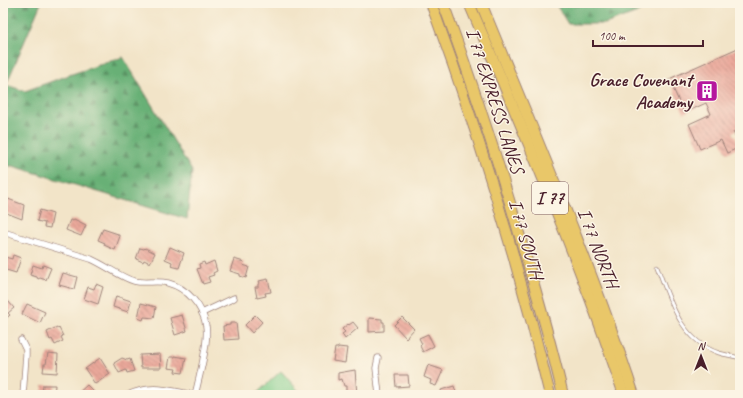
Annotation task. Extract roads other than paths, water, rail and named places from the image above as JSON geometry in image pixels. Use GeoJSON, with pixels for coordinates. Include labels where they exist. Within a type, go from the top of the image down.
{"type":"FeatureCollection","features":[{"type":"Feature","properties":{"kind":"highway","name":"I 77 SOUTH"},"geometry":{"type":"LineString","coordinates":[[432,3],[504,223],[535,334],[550,395]]}},
{"type":"Feature","properties":{"kind":"highway","name":"I 77 EXPRESS LANES"},"geometry":{"type":"LineString","coordinates":[[443,3],[483,117],[511,205],[563,395]]}},
{"type":"Feature","properties":{"kind":"highway","name":"I 77 EXPRESS LANES"},"geometry":{"type":"LineString","coordinates":[[469,3],[573,254],[624,395]]}},
{"type":"Feature","properties":{"kind":"highway","name":"I 77 NORTH"},"geometry":{"type":"LineString","coordinates":[[481,3],[584,257],[634,395]]}},
{"type":"Feature","properties":{"kind":"street"},"geometry":{"type":"LineString","coordinates":[[3,232],[91,259],[134,281],[166,282],[172,284],[192,298],[202,313],[206,326],[195,395],[151,388],[128,395]]}},
{"type":"Feature","properties":{"kind":"street"},"geometry":{"type":"LineString","coordinates":[[202,313],[234,298]]}},
{"type":"Feature","properties":{"kind":"street"},"geometry":{"type":"LineString","coordinates":[[21,340],[26,350],[23,395]]}},
{"type":"Feature","properties":{"kind":"street"},"geometry":{"type":"LineString","coordinates":[[378,358],[376,368],[379,395]]}},
{"type":"Feature","properties":{"kind":"lane"},"geometry":{"type":"LineString","coordinates":[[656,266],[674,312],[689,334],[706,347],[718,353],[740,358]]}},
{"type":"Feature","properties":{"kind":"lane"},"geometry":{"type":"LineString","coordinates":[[727,395],[736,395]]}},
{"type":"Feature","properties":{"kind":"place","name":"Grace Covenant Academy"},"geometry":{"type":"Point","coordinates":[707,91]}}]}
